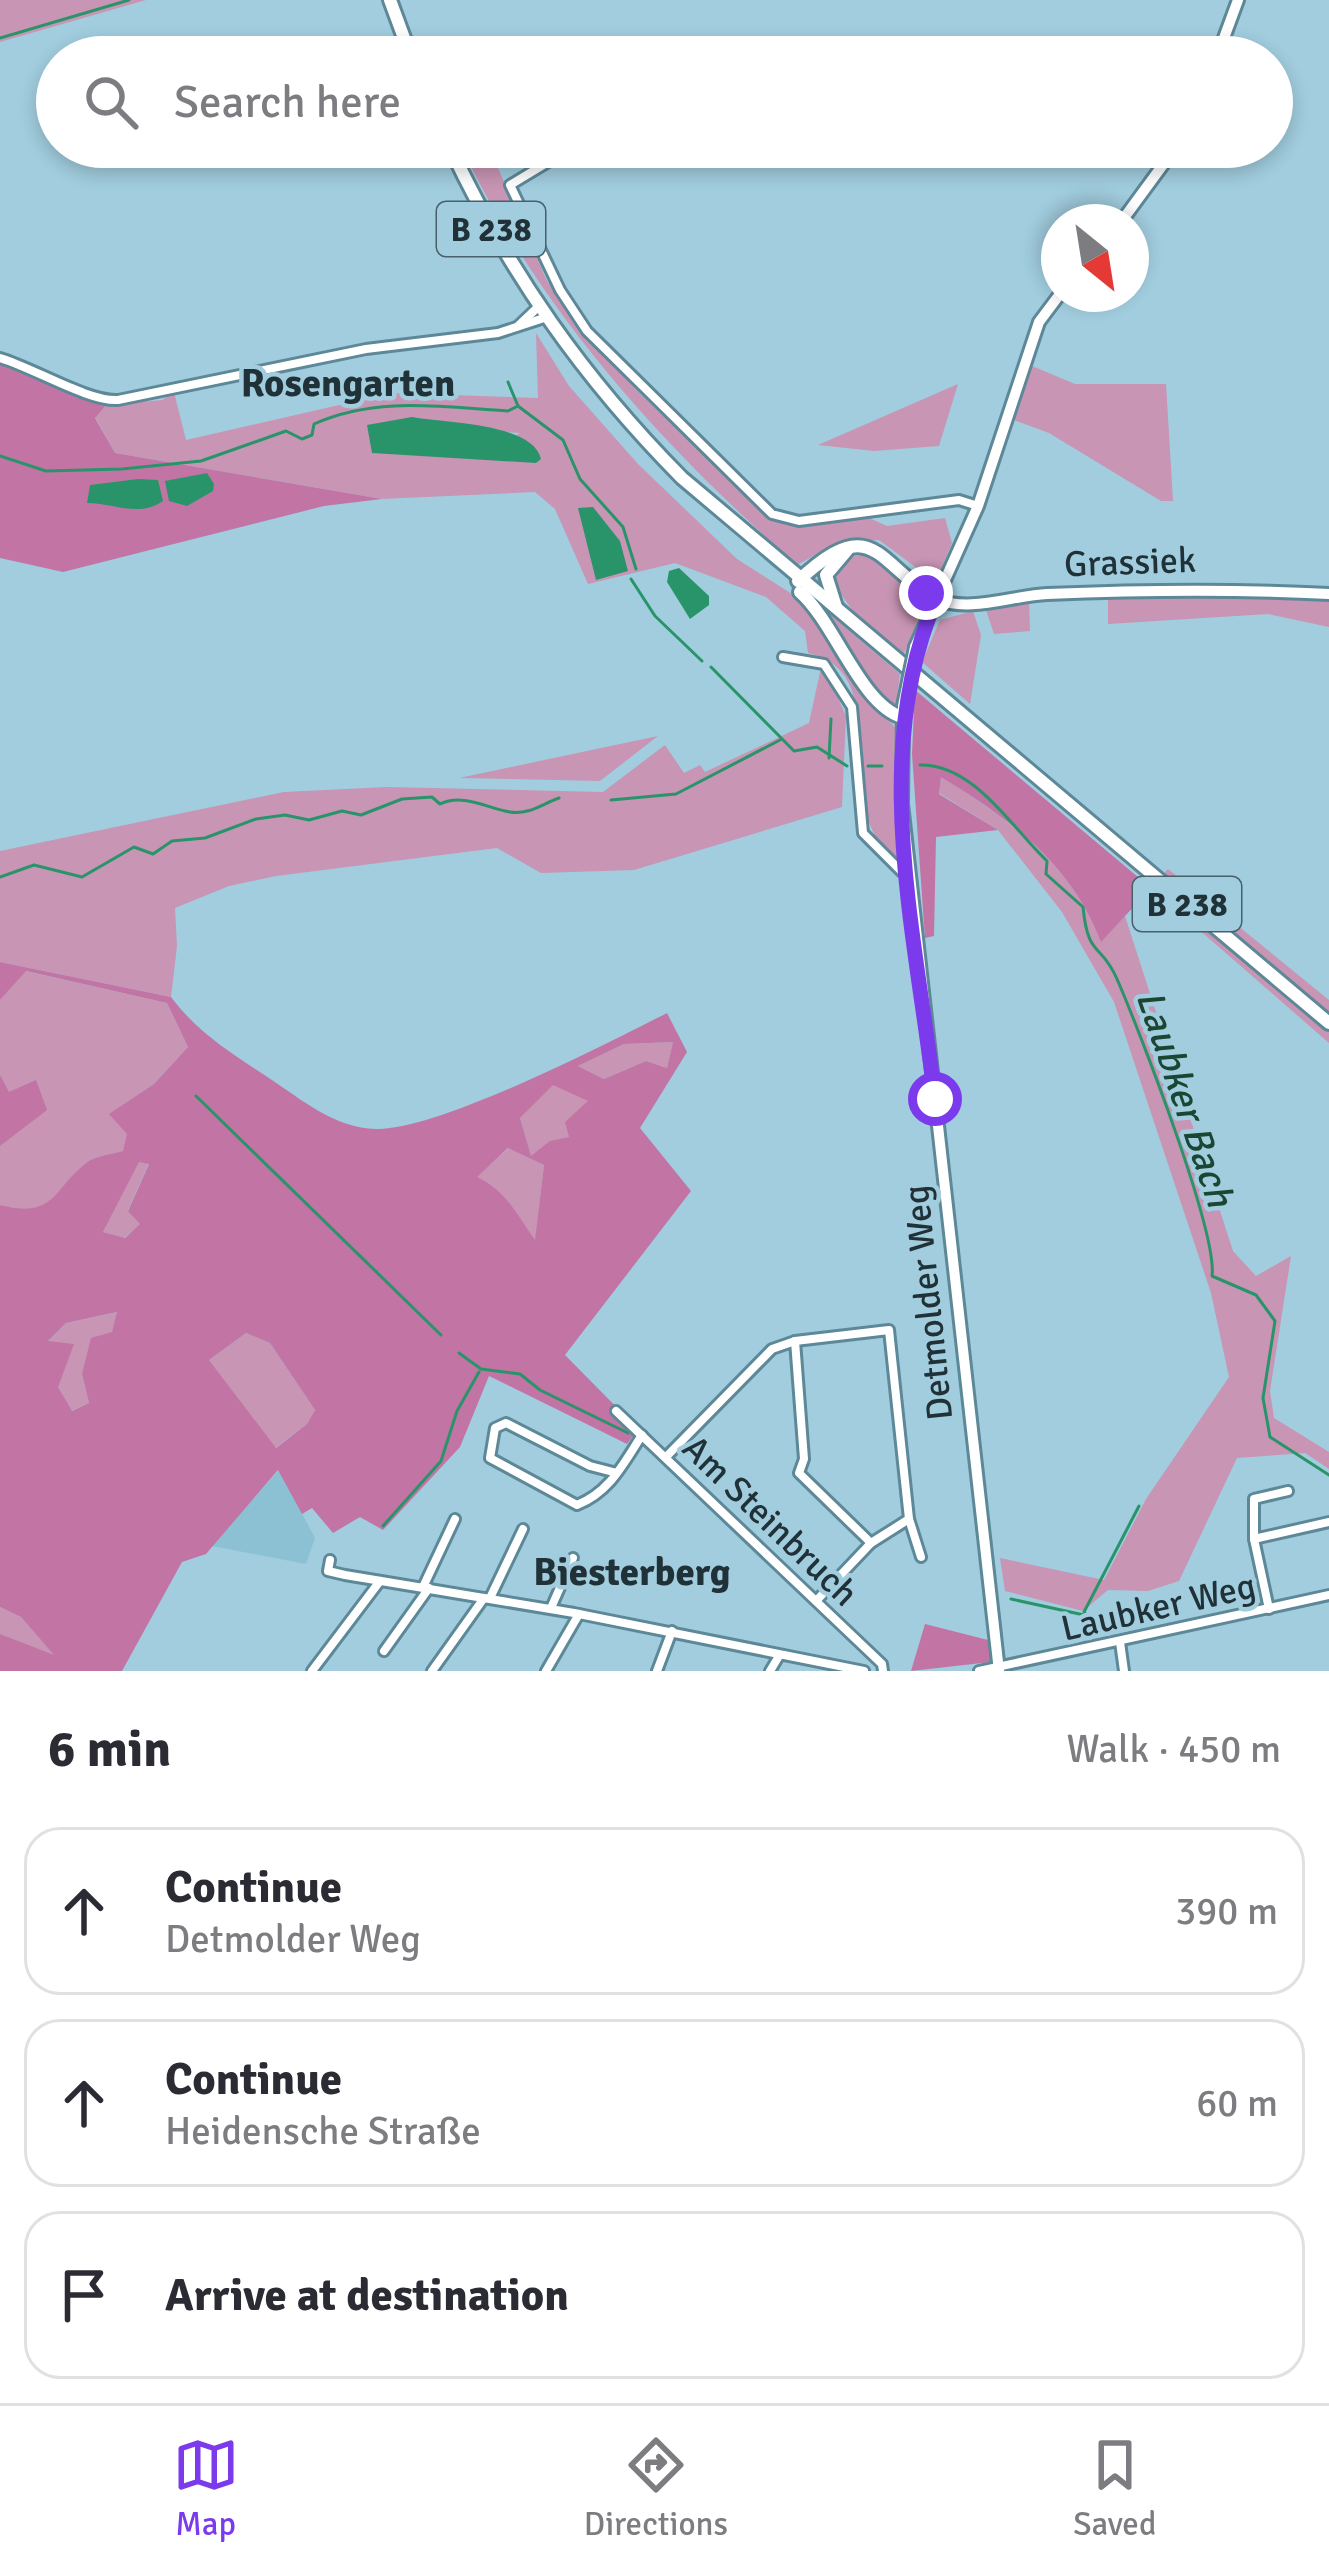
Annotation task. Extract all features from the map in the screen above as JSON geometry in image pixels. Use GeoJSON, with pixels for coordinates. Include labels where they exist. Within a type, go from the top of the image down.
{"type":"FeatureCollection","features":[{"type":"Feature","properties":{"kind":"main road"},"geometry":{"type":"LineString","coordinates":[[390,0],[403,36]]}},
{"type":"Feature","properties":{"kind":"main road","name":"B 238"},"geometry":{"type":"LineString","coordinates":[[462,168],[541,313],[635,431],[798,581],[1329,1023]]}},
{"type":"Feature","properties":{"kind":"main road"},"geometry":{"type":"LineString","coordinates":[[798,581],[827,554],[849,549],[887,556],[936,599]]}},
{"type":"Feature","properties":{"kind":"main road"},"geometry":{"type":"LineString","coordinates":[[845,620],[828,593],[826,575],[849,549]]}},
{"type":"Feature","properties":{"kind":"main road","name":"B 238"},"geometry":{"type":"LineString","coordinates":[[768,555],[822,616],[878,705],[902,711]]}},
{"type":"Feature","properties":{"kind":"street"},"geometry":{"type":"LineString","coordinates":[[1225,36],[1238,0]]}},
{"type":"Feature","properties":{"kind":"street"},"geometry":{"type":"LineString","coordinates":[[538,168],[509,185],[560,290],[587,331],[781,519],[821,520],[959,500],[978,506]]}},
{"type":"Feature","properties":{"kind":"street"},"geometry":{"type":"LineString","coordinates":[[1134,204],[1161,168]]}},
{"type":"Feature","properties":{"kind":"street","name":"Detmolder Weg"},"geometry":{"type":"LineString","coordinates":[[999,1670],[909,872],[900,782],[902,711],[915,647],[978,506],[1039,322],[1046,312]]}},
{"type":"Feature","properties":{"kind":"street"},"geometry":{"type":"LineString","coordinates":[[0,358],[38,369],[106,401],[366,349],[518,327],[541,313]]}},
{"type":"Feature","properties":{"kind":"street","name":"Grassiek"},"geometry":{"type":"LineString","coordinates":[[936,599],[963,606],[1018,596],[1129,591],[1329,593]]}},
{"type":"Feature","properties":{"kind":"street"},"geometry":{"type":"LineString","coordinates":[[783,657],[824,664],[847,693],[863,833],[875,849],[909,872]]}},
{"type":"Feature","properties":{"kind":"street"},"geometry":{"type":"LineString","coordinates":[[666,1457],[772,1349],[795,1341],[889,1330],[909,1520],[921,1557]]}},
{"type":"Feature","properties":{"kind":"street"},"geometry":{"type":"LineString","coordinates":[[795,1341],[804,1459],[799,1473],[871,1544]]}},
{"type":"Feature","properties":{"kind":"street","name":"Am Steinbruch"},"geometry":{"type":"LineString","coordinates":[[616,1412],[666,1457],[671,1469],[817,1600],[882,1664],[883,1671]]}},
{"type":"Feature","properties":{"kind":"street"},"geometry":{"type":"LineString","coordinates":[[617,1473],[590,1466],[506,1423],[494,1428],[488,1448],[490,1458],[577,1505],[602,1494],[617,1473],[642,1435]]}},
{"type":"Feature","properties":{"kind":"street"},"geometry":{"type":"LineString","coordinates":[[1269,1609],[1254,1539],[1254,1498],[1288,1491]]}},
{"type":"Feature","properties":{"kind":"street"},"geometry":{"type":"LineString","coordinates":[[384,1651],[426,1588],[455,1519]]}},
{"type":"Feature","properties":{"kind":"street"},"geometry":{"type":"LineString","coordinates":[[817,1600],[871,1544],[909,1520]]}},
{"type":"Feature","properties":{"kind":"street"},"geometry":{"type":"LineString","coordinates":[[1254,1539],[1329,1522]]}},
{"type":"Feature","properties":{"kind":"street"},"geometry":{"type":"LineString","coordinates":[[431,1671],[487,1598],[523,1529]]}},
{"type":"Feature","properties":{"kind":"street"},"geometry":{"type":"LineString","coordinates":[[551,1608],[573,1558]]}},
{"type":"Feature","properties":{"kind":"street"},"geometry":{"type":"LineString","coordinates":[[330,1560],[328,1571],[551,1608],[829,1668],[864,1671]]}},
{"type":"Feature","properties":{"kind":"street"},"geometry":{"type":"LineString","coordinates":[[329,1671],[314,1668],[380,1581]]}},
{"type":"Feature","properties":{"kind":"street","name":"Laubker Weg"},"geometry":{"type":"LineString","coordinates":[[980,1671],[1329,1595]]}},
{"type":"Feature","properties":{"kind":"street"},"geometry":{"type":"LineString","coordinates":[[547,1671],[579,1614]]}},
{"type":"Feature","properties":{"kind":"street"},"geometry":{"type":"LineString","coordinates":[[657,1671],[672,1631]]}},
{"type":"Feature","properties":{"kind":"street"},"geometry":{"type":"LineString","coordinates":[[1120,1642],[1124,1671]]}},
{"type":"Feature","properties":{"kind":"street"},"geometry":{"type":"LineString","coordinates":[[770,1671],[779,1656]]}},
{"type":"Feature","properties":{"kind":"shaded area"},"geometry":{"type":"Polygon","coordinates":[[[0,0],[146,0],[0,42],[0,0]]]}},
{"type":"Feature","properties":{"kind":"shaded area"},"geometry":{"type":"Polygon","coordinates":[[[472,168],[498,168],[546,279],[566,310],[636,390],[756,506],[788,525],[869,518],[887,526],[945,518],[952,543],[939,574],[929,577],[879,540],[835,544],[797,565],[698,472],[608,373],[528,266],[472,168]]]}},
{"type":"Feature","properties":{"kind":"shaded area"},"geometry":{"type":"Polygon","coordinates":[[[536,333],[569,386],[638,464],[737,559],[792,594],[828,631],[873,705],[895,727],[899,863],[877,838],[865,808],[857,714],[850,687],[835,666],[808,653],[805,631],[766,597],[675,563],[588,584],[555,509],[535,492],[382,499],[115,453],[95,417],[106,405],[162,400],[174,392],[186,440],[392,393],[538,398],[536,333]],[[367,425],[410,452],[478,459],[520,433],[367,425]]]}},
{"type":"Feature","properties":{"kind":"shaded area"},"geometry":{"type":"Polygon","coordinates":[[[0,363],[35,372],[106,405],[95,418],[115,453],[382,499],[324,506],[63,572],[0,558],[0,363]]]}},
{"type":"Feature","properties":{"kind":"shaded area"},"geometry":{"type":"Polygon","coordinates":[[[1032,366],[1075,384],[1166,384],[1173,501],[1161,501],[1049,433],[1014,420],[1032,366]]]}},
{"type":"Feature","properties":{"kind":"shaded area"},"geometry":{"type":"Polygon","coordinates":[[[958,384],[939,446],[874,451],[818,445],[958,384]]]}},
{"type":"Feature","properties":{"kind":"shaded area"},"geometry":{"type":"Polygon","coordinates":[[[412,417],[505,431],[535,447],[541,459],[536,463],[372,453],[367,425],[412,417]]]}},
{"type":"Feature","properties":{"kind":"shaded area"},"geometry":{"type":"Polygon","coordinates":[[[207,473],[213,491],[187,506],[169,501],[165,481],[207,473]]]}},
{"type":"Feature","properties":{"kind":"shaded area"},"geometry":{"type":"Polygon","coordinates":[[[158,480],[163,501],[136,509],[87,503],[90,485],[158,480]]]}},
{"type":"Feature","properties":{"kind":"shaded area"},"geometry":{"type":"Polygon","coordinates":[[[593,507],[620,541],[628,571],[596,580],[578,508],[593,507]]]}},
{"type":"Feature","properties":{"kind":"shaded area"},"geometry":{"type":"Polygon","coordinates":[[[865,555],[900,575],[918,600],[917,622],[902,659],[846,602],[837,585],[835,571],[843,560],[865,555]]]}},
{"type":"Feature","properties":{"kind":"shaded area"},"geometry":{"type":"Polygon","coordinates":[[[679,568],[709,596],[709,605],[690,619],[667,582],[669,571],[679,568]]]}},
{"type":"Feature","properties":{"kind":"shaded area"},"geometry":{"type":"Polygon","coordinates":[[[1108,597],[1329,598],[1329,627],[1268,614],[1108,624],[1108,597]]]}},
{"type":"Feature","properties":{"kind":"shaded area"},"geometry":{"type":"Polygon","coordinates":[[[1029,600],[1030,631],[994,634],[985,607],[1029,600]]]}},
{"type":"Feature","properties":{"kind":"shaded area"},"geometry":{"type":"Polygon","coordinates":[[[826,611],[900,674],[896,704],[881,702],[826,611]]]}},
{"type":"Feature","properties":{"kind":"shaded area"},"geometry":{"type":"Polygon","coordinates":[[[973,611],[981,635],[970,704],[922,662],[940,620],[973,611]]]}},
{"type":"Feature","properties":{"kind":"shaded area"},"geometry":{"type":"Polygon","coordinates":[[[820,672],[828,676],[846,716],[842,807],[634,870],[541,873],[497,848],[229,886],[175,908],[177,946],[171,997],[0,962],[0,851],[284,792],[387,787],[603,792],[665,745],[684,773],[700,765],[705,772],[809,723],[820,672]]]}},
{"type":"Feature","properties":{"kind":"shaded area"},"geometry":{"type":"Polygon","coordinates":[[[915,690],[1151,888],[1101,942],[1073,890],[1036,846],[941,777],[939,794],[998,830],[936,837],[934,936],[925,938],[912,754],[915,690]]]}},
{"type":"Feature","properties":{"kind":"shaded area"},"geometry":{"type":"Polygon","coordinates":[[[658,736],[600,781],[459,778],[658,736]]]}},
{"type":"Feature","properties":{"kind":"shaded area"},"geometry":{"type":"Polygon","coordinates":[[[941,776],[1013,827],[1055,866],[1073,888],[1101,941],[1125,916],[1233,1251],[1256,1276],[1291,1256],[1270,1391],[1274,1418],[1329,1452],[1329,1469],[1305,1453],[1237,1458],[1179,1581],[1148,1591],[1108,1590],[1083,1611],[1005,1591],[1000,1558],[1104,1580],[1146,1499],[1229,1377],[1211,1293],[1114,1002],[1062,912],[998,830],[939,793],[941,776]]]}},
{"type":"Feature","properties":{"kind":"shaded area"},"geometry":{"type":"Polygon","coordinates":[[[1168,869],[1329,1000],[1329,1043],[1151,888],[1168,869]]]}},
{"type":"Feature","properties":{"kind":"shaded area"},"geometry":{"type":"Polygon","coordinates":[[[0,962],[171,997],[216,1042],[307,1104],[347,1124],[376,1129],[404,1126],[479,1101],[667,1013],[687,1052],[640,1128],[691,1191],[565,1355],[638,1429],[627,1444],[489,1376],[460,1447],[383,1530],[360,1517],[333,1533],[312,1508],[302,1514],[278,1470],[206,1554],[182,1562],[122,1671],[0,1671],[0,1634],[54,1655],[21,1617],[0,1607],[0,1205],[33,1208],[44,1204],[86,1163],[123,1151],[127,1134],[109,1114],[154,1084],[188,1047],[167,1003],[26,971],[0,1000],[0,962]],[[673,1042],[624,1044],[578,1066],[604,1079],[646,1061],[667,1068],[673,1042]],[[553,1085],[520,1118],[531,1156],[550,1141],[569,1137],[565,1122],[588,1101],[553,1085]],[[508,1148],[477,1177],[496,1189],[535,1240],[544,1165],[508,1148]],[[139,1162],[103,1232],[125,1238],[140,1224],[128,1211],[149,1164],[139,1162]],[[117,1312],[66,1323],[48,1341],[74,1344],[58,1387],[72,1411],[89,1403],[82,1374],[91,1338],[112,1332],[117,1312]],[[246,1333],[209,1360],[276,1448],[307,1424],[315,1410],[270,1343],[246,1333]]]}},
{"type":"Feature","properties":{"kind":"shaded area"},"geometry":{"type":"Polygon","coordinates":[[[25,971],[167,1003],[188,1047],[154,1084],[110,1114],[128,1134],[123,1151],[86,1163],[53,1199],[34,1208],[0,1205],[0,1146],[46,1109],[8,1093],[0,1075],[0,1000],[25,971]]]}},
{"type":"Feature","properties":{"kind":"shaded area"},"geometry":{"type":"Polygon","coordinates":[[[673,1042],[667,1068],[646,1061],[604,1079],[578,1066],[624,1044],[673,1042]]]}},
{"type":"Feature","properties":{"kind":"shaded area"},"geometry":{"type":"Polygon","coordinates":[[[0,1075],[9,1092],[36,1080],[47,1110],[0,1146],[0,1075]]]}},
{"type":"Feature","properties":{"kind":"shaded area"},"geometry":{"type":"Polygon","coordinates":[[[552,1084],[589,1100],[570,1137],[531,1157],[520,1118],[552,1084]]]}},
{"type":"Feature","properties":{"kind":"shaded area"},"geometry":{"type":"Polygon","coordinates":[[[509,1148],[544,1165],[535,1243],[476,1177],[509,1148]]]}},
{"type":"Feature","properties":{"kind":"shaded area"},"geometry":{"type":"Polygon","coordinates":[[[139,1161],[149,1163],[128,1210],[141,1224],[124,1238],[103,1232],[139,1161]]]}},
{"type":"Feature","properties":{"kind":"shaded area"},"geometry":{"type":"Polygon","coordinates":[[[118,1312],[112,1332],[82,1374],[89,1403],[71,1411],[58,1387],[47,1342],[66,1323],[118,1312]]]}},
{"type":"Feature","properties":{"kind":"shaded area"},"geometry":{"type":"Polygon","coordinates":[[[246,1333],[270,1343],[315,1410],[307,1424],[275,1448],[209,1360],[246,1333]]]}},
{"type":"Feature","properties":{"kind":"shaded area"},"geometry":{"type":"Polygon","coordinates":[[[279,1470],[315,1538],[306,1564],[212,1546],[279,1470]]]}},
{"type":"Feature","properties":{"kind":"shaded area"},"geometry":{"type":"Polygon","coordinates":[[[0,1607],[21,1617],[57,1658],[0,1634],[0,1607]]]}},
{"type":"Feature","properties":{"kind":"shaded area"},"geometry":{"type":"Polygon","coordinates":[[[925,1624],[988,1640],[991,1662],[911,1671],[925,1624]]]}},
{"type":"Feature","properties":{"kind":"waterway"},"geometry":{"type":"LineString","coordinates":[[0,38],[129,0]]}},
{"type":"Feature","properties":{"kind":"waterway"},"geometry":{"type":"LineString","coordinates":[[508,382],[518,406]]}},
{"type":"Feature","properties":{"kind":"waterway","name":"Laubker Bach"},"geometry":{"type":"LineString","coordinates":[[0,456],[46,471],[122,469],[201,461],[286,431],[302,439],[312,435],[314,424],[361,410],[409,406],[508,411],[518,406],[563,440],[580,479],[623,527],[636,569]]}},
{"type":"Feature","properties":{"kind":"waterway","name":"Laubker Bach"},"geometry":{"type":"LineString","coordinates":[[631,579],[655,616],[702,661]]}},
{"type":"Feature","properties":{"kind":"waterway","name":"Laubker Bach"},"geometry":{"type":"LineString","coordinates":[[711,667],[794,751],[817,747],[847,766]]}},
{"type":"Feature","properties":{"kind":"waterway"},"geometry":{"type":"LineString","coordinates":[[829,758],[831,719]]}},
{"type":"Feature","properties":{"kind":"waterway"},"geometry":{"type":"LineString","coordinates":[[611,800],[676,794],[780,740]]}},
{"type":"Feature","properties":{"kind":"waterway","name":"Laubker Bach"},"geometry":{"type":"LineString","coordinates":[[920,765],[940,767],[975,786],[1047,861],[1046,874],[1083,907],[1088,935],[1117,979],[1175,1129],[1203,1218],[1212,1276],[1256,1295],[1275,1321],[1263,1398],[1270,1437],[1329,1475]]}},
{"type":"Feature","properties":{"kind":"waterway","name":"Laubker Bach"},"geometry":{"type":"LineString","coordinates":[[868,766],[882,766]]}},
{"type":"Feature","properties":{"kind":"waterway"},"geometry":{"type":"LineString","coordinates":[[0,877],[34,865],[82,877],[134,847],[153,854],[172,841],[205,838],[256,819],[285,815],[309,820],[342,811],[361,815],[402,799],[432,797],[440,804],[466,801],[517,813],[559,798]]}},
{"type":"Feature","properties":{"kind":"waterway"},"geometry":{"type":"LineString","coordinates":[[196,1096],[441,1335]]}},
{"type":"Feature","properties":{"kind":"waterway"},"geometry":{"type":"LineString","coordinates":[[459,1353],[481,1369],[520,1374],[540,1390],[628,1433]]}},
{"type":"Feature","properties":{"kind":"waterway"},"geometry":{"type":"LineString","coordinates":[[383,1526],[441,1461],[457,1411],[479,1372]]}},
{"type":"Feature","properties":{"kind":"waterway"},"geometry":{"type":"LineString","coordinates":[[1092,1643],[1091,1619],[1084,1612],[1139,1506]]}},
{"type":"Feature","properties":{"kind":"waterway"},"geometry":{"type":"LineString","coordinates":[[1011,1599],[1084,1615]]}},
{"type":"Feature","properties":{"kind":"district","name":"Rosengarten"},"geometry":{"type":"Point","coordinates":[348,382]}},
{"type":"Feature","properties":{"kind":"district","name":"Biesterberg"},"geometry":{"type":"Point","coordinates":[632,1571]}},
{"type":"Feature","properties":{"kind":"route"},"geometry":{"type":"LineString","coordinates":[[926,593],[936,599],[910,666],[899,759],[935,1099]]}}]}
